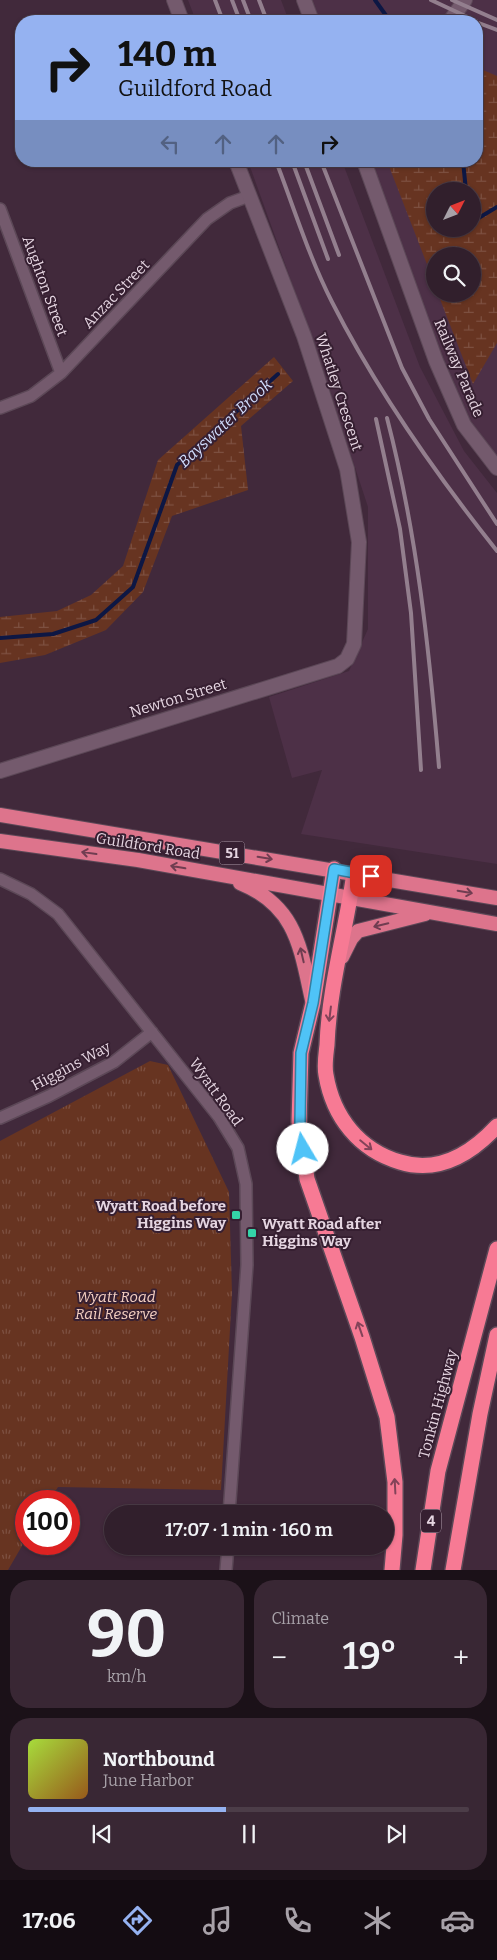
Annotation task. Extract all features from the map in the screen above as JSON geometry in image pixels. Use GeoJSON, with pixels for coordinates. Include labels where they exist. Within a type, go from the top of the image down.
{"type":"FeatureCollection","features":[{"type":"Feature","properties":{"kind":"highway","name":"Guildford Road"},"geometry":{"type":"LineString","coordinates":[[0,815],[334,869],[497,898]]}},
{"type":"Feature","properties":{"kind":"highway","name":"Guildford Road"},"geometry":{"type":"LineString","coordinates":[[0,841],[351,896],[428,913],[497,924]]}},
{"type":"Feature","properties":{"kind":"highway"},"geometry":{"type":"LineString","coordinates":[[334,869],[313,1003],[301,1053],[300,1122],[307,1179],[362,1336],[387,1417],[395,1482],[392,1570]]}},
{"type":"Feature","properties":{"kind":"highway"},"geometry":{"type":"LineString","coordinates":[[354,873],[328,1030],[326,1073],[336,1107],[353,1134],[370,1149],[391,1160],[418,1166],[434,1166],[449,1162],[467,1153],[497,1126]]}},
{"type":"Feature","properties":{"kind":"highway"},"geometry":{"type":"LineString","coordinates":[[219,874],[266,895],[286,917],[301,948],[313,1003]]}},
{"type":"Feature","properties":{"kind":"highway"},"geometry":{"type":"LineString","coordinates":[[338,966],[351,939],[358,931],[428,913]]}},
{"type":"Feature","properties":{"kind":"highway","name":"Tonkin Highway"},"geometry":{"type":"LineString","coordinates":[[423,1570],[438,1471],[497,1249]]}},
{"type":"Feature","properties":{"kind":"highway"},"geometry":{"type":"LineString","coordinates":[[453,1570],[480,1414],[497,1335]]}},
{"type":"Feature","properties":{"kind":"street"},"geometry":{"type":"LineString","coordinates":[[174,0],[180,15]]}},
{"type":"Feature","properties":{"kind":"street"},"geometry":{"type":"LineString","coordinates":[[304,0],[310,15]]}},
{"type":"Feature","properties":{"kind":"street"},"geometry":{"type":"LineString","coordinates":[[454,15],[465,0]]}},
{"type":"Feature","properties":{"kind":"street","name":"Whatley Crescent"},"geometry":{"type":"LineString","coordinates":[[238,167],[304,336],[347,469],[359,542],[354,644]]}},
{"type":"Feature","properties":{"kind":"street","name":"Railway Parade"},"geometry":{"type":"LineString","coordinates":[[366,167],[436,361],[464,425],[497,468]]}},
{"type":"Feature","properties":{"kind":"street","name":"Anzac Street"},"geometry":{"type":"LineString","coordinates":[[0,408],[32,396],[61,373],[208,219],[230,203],[249,196]]}},
{"type":"Feature","properties":{"kind":"street","name":"Aughton Street"},"geometry":{"type":"LineString","coordinates":[[0,209],[61,373]]}},
{"type":"Feature","properties":{"kind":"street","name":"Newton Street"},"geometry":{"type":"LineString","coordinates":[[0,770],[338,666],[346,659],[354,644]]}},
{"type":"Feature","properties":{"kind":"street","name":"Wyatt Road"},"geometry":{"type":"LineString","coordinates":[[0,880],[31,894],[58,914],[219,1117],[238,1148],[246,1184],[247,1265],[230,1505]]}},
{"type":"Feature","properties":{"kind":"street","name":"Higgins Way"},"geometry":{"type":"LineString","coordinates":[[0,1118],[49,1096],[114,1062],[152,1032]]}},
{"type":"Feature","properties":{"kind":"street"},"geometry":{"type":"LineString","coordinates":[[226,1570],[227,1555]]}},
{"type":"Feature","properties":{"kind":"shaded area"},"geometry":{"type":"Polygon","coordinates":[[[188,0],[281,0],[287,15],[194,15],[188,0]]]}},
{"type":"Feature","properties":{"kind":"shaded area"},"geometry":{"type":"Polygon","coordinates":[[[305,0],[497,0],[497,466],[468,432],[366,167],[483,167],[483,15],[311,15],[305,0]]]}},
{"type":"Feature","properties":{"kind":"shaded area"},"geometry":{"type":"Polygon","coordinates":[[[250,167],[344,167],[420,367],[464,451],[497,493],[497,864],[301,834],[322,770],[292,778],[269,697],[349,671],[368,629],[368,507],[321,364],[250,167]]]}},
{"type":"Feature","properties":{"kind":"green space"},"geometry":{"type":"Polygon","coordinates":[[[483,70],[497,76],[497,343],[473,384],[441,302],[481,302],[481,247],[426,247],[426,262],[389,167],[483,167],[483,70]]]}},
{"type":"Feature","properties":{"kind":"green space"},"geometry":{"type":"Polygon","coordinates":[[[274,357],[293,381],[241,426],[248,490],[172,516],[143,592],[106,630],[45,655],[0,663],[0,617],[57,611],[91,595],[123,566],[158,460],[274,357]]]}},
{"type":"Feature","properties":{"kind":"green space","name":"Wyatt Road Rail Reserve"},"geometry":{"type":"Polygon","coordinates":[[[150,1061],[168,1065],[229,1192],[232,1293],[221,1490],[58,1487],[56,1490],[15,1490],[15,1555],[17,1555],[8,1570],[0,1570],[0,1141],[150,1061]]]}},
{"type":"Feature","properties":{"kind":"waterway"},"geometry":{"type":"LineString","coordinates":[[375,0],[386,15]]}},
{"type":"Feature","properties":{"kind":"waterway"},"geometry":{"type":"LineString","coordinates":[[464,167],[465,182]]}},
{"type":"Feature","properties":{"kind":"waterway"},"geometry":{"type":"LineString","coordinates":[[481,217],[497,207]]}},
{"type":"Feature","properties":{"kind":"waterway","name":"Bayswater Brook"},"geometry":{"type":"LineString","coordinates":[[0,638],[53,634],[96,620],[133,587],[177,465],[278,374]]}},
{"type":"Feature","properties":{"kind":"railway"},"geometry":{"type":"LineString","coordinates":[[215,0],[221,15]]}},
{"type":"Feature","properties":{"kind":"railway"},"geometry":{"type":"LineString","coordinates":[[232,0],[238,15]]}},
{"type":"Feature","properties":{"kind":"railway"},"geometry":{"type":"LineString","coordinates":[[243,0],[249,15]]}},
{"type":"Feature","properties":{"kind":"railway"},"geometry":{"type":"LineString","coordinates":[[259,0],[265,15]]}},
{"type":"Feature","properties":{"kind":"railway"},"geometry":{"type":"LineString","coordinates":[[431,0],[463,15]]}},
{"type":"Feature","properties":{"kind":"railway"},"geometry":{"type":"LineString","coordinates":[[452,0],[497,20]]}},
{"type":"Feature","properties":{"kind":"railway"},"geometry":{"type":"LineString","coordinates":[[483,25],[497,30]]}},
{"type":"Feature","properties":{"kind":"railway"},"geometry":{"type":"LineString","coordinates":[[278,167],[316,268],[349,335],[408,431],[451,492],[497,551]]}},
{"type":"Feature","properties":{"kind":"railway"},"geometry":{"type":"LineString","coordinates":[[294,167],[328,259]]}},
{"type":"Feature","properties":{"kind":"railway"},"geometry":{"type":"LineString","coordinates":[[306,167],[339,255]]}},
{"type":"Feature","properties":{"kind":"railway"},"geometry":{"type":"LineString","coordinates":[[323,167],[402,368],[429,419],[497,524]]}},
{"type":"Feature","properties":{"kind":"railway"},"geometry":{"type":"LineString","coordinates":[[387,418],[414,548],[426,634],[439,767]]}},
{"type":"Feature","properties":{"kind":"railway"},"geometry":{"type":"LineString","coordinates":[[376,419],[400,529],[411,613],[421,770]]}},
{"type":"Feature","properties":{"kind":"place","name":"Wyatt Road before Higgins Way"},"geometry":{"type":"Point","coordinates":[236,1215]}},
{"type":"Feature","properties":{"kind":"place","name":"Wyatt Road after Higgins Way"},"geometry":{"type":"Point","coordinates":[252,1233]}},
{"type":"Feature","properties":{"kind":"route"},"geometry":{"type":"LineString","coordinates":[[303,1149],[299,1086],[301,1053],[313,1003],[334,869],[371,876]]}}]}
